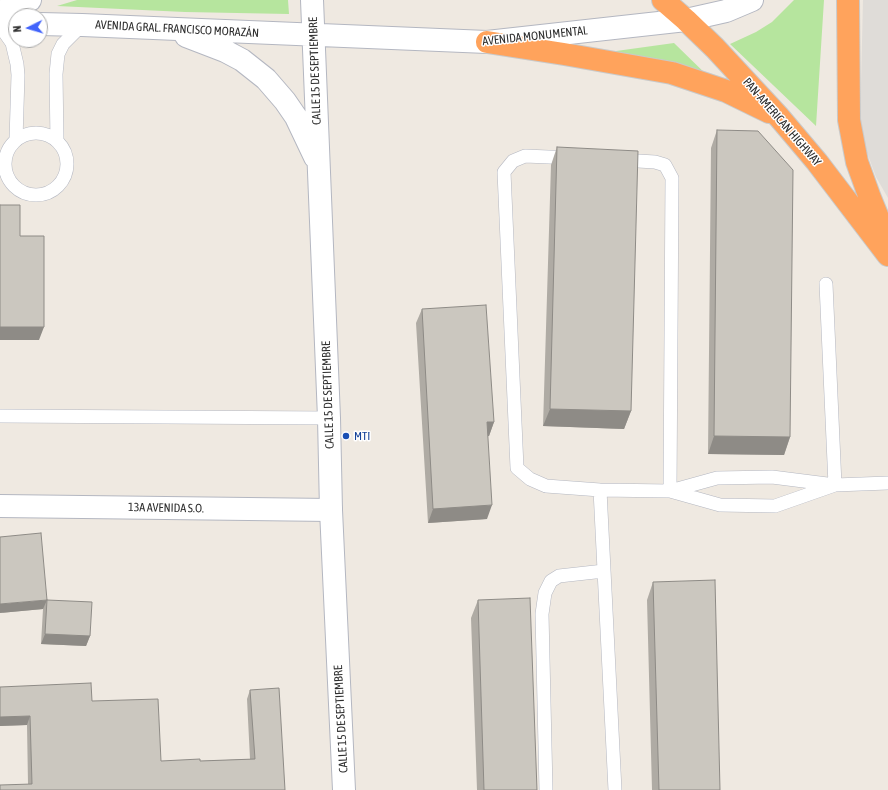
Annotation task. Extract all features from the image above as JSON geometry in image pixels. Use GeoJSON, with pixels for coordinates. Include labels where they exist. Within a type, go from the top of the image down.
{"type":"FeatureCollection","features":[{"type":"Feature","properties":{"kind":"highway","name":"PAN-AMERICAN HIGHWAY"},"geometry":{"type":"LineString","coordinates":[[663,0],[686,20],[742,76],[779,117],[817,162],[888,255]]}},
{"type":"Feature","properties":{"kind":"highway"},"geometry":{"type":"LineString","coordinates":[[848,0],[849,120],[857,162],[888,242]]}},
{"type":"Feature","properties":{"kind":"highway"},"geometry":{"type":"LineString","coordinates":[[487,42],[564,54],[672,74],[726,91],[779,117]]}},
{"type":"Feature","properties":{"kind":"street"},"geometry":{"type":"LineString","coordinates":[[0,12],[30,0]]}},
{"type":"Feature","properties":{"kind":"street","name":"CALLE 15 DE SEPTIEMBRE"},"geometry":{"type":"LineString","coordinates":[[312,0],[320,168],[331,510],[344,790]]}},
{"type":"Feature","properties":{"kind":"street","name":"AVENIDA MONUMENTAL"},"geometry":{"type":"LineString","coordinates":[[314,35],[487,42],[686,20],[726,11],[752,0]]}},
{"type":"Feature","properties":{"kind":"street","name":"AVENIDA GRAL. FRANCISCO MORAZÁN"},"geometry":{"type":"LineString","coordinates":[[48,24],[314,35]]}},
{"type":"Feature","properties":{"kind":"street"},"geometry":{"type":"LineString","coordinates":[[158,29],[186,36],[225,51],[242,60],[260,74],[285,101],[296,117],[320,168]]}},
{"type":"Feature","properties":{"kind":"street","name":"13A AVENIDA S.O."},"geometry":{"type":"LineString","coordinates":[[0,506],[331,510]]}},
{"type":"Feature","properties":{"kind":"lane"},"geometry":{"type":"LineString","coordinates":[[57,141],[56,74],[58,54],[63,44],[82,25]]}},
{"type":"Feature","properties":{"kind":"lane"},"geometry":{"type":"LineString","coordinates":[[0,29],[12,43],[17,64],[16,140]]}},
{"type":"Feature","properties":{"kind":"lane"},"geometry":{"type":"LineString","coordinates":[[34,133],[44,134],[57,141],[65,153],[67,162],[66,173],[61,183],[53,190],[43,194],[33,195],[22,192],[14,186],[8,177],[3,163],[10,147],[16,140],[24,135],[34,133]]}},
{"type":"Feature","properties":{"kind":"lane"},"geometry":{"type":"LineString","coordinates":[[586,159],[525,156],[513,161],[504,172],[517,468],[530,479],[546,486],[600,490],[670,491],[720,505],[775,506],[835,485]]}},
{"type":"Feature","properties":{"kind":"lane"},"geometry":{"type":"LineString","coordinates":[[609,160],[655,162],[665,166],[672,178],[670,491]]}},
{"type":"Feature","properties":{"kind":"lane"},"geometry":{"type":"LineString","coordinates":[[826,284],[835,485]]}},
{"type":"Feature","properties":{"kind":"lane"},"geometry":{"type":"LineString","coordinates":[[0,416],[329,418]]}},
{"type":"Feature","properties":{"kind":"lane"},"geometry":{"type":"LineString","coordinates":[[670,491],[718,478],[772,477],[835,485],[888,483]]}},
{"type":"Feature","properties":{"kind":"lane"},"geometry":{"type":"LineString","coordinates":[[600,490],[615,790]]}},
{"type":"Feature","properties":{"kind":"lane"},"geometry":{"type":"LineString","coordinates":[[546,790],[542,614],[545,593],[551,581],[559,576],[604,572]]}},
{"type":"Feature","properties":{"kind":"green space"},"geometry":{"type":"Polygon","coordinates":[[[77,0],[288,0],[289,14],[185,12],[57,6],[77,0]]]}},
{"type":"Feature","properties":{"kind":"green space"},"geometry":{"type":"Polygon","coordinates":[[[794,0],[824,0],[816,126],[730,44],[756,32],[772,22],[794,0]]]}},
{"type":"Feature","properties":{"kind":"green space"},"geometry":{"type":"Polygon","coordinates":[[[674,43],[714,82],[609,52],[674,43]]]}},
{"type":"Feature","properties":{"kind":"shaded area"},"geometry":{"type":"Polygon","coordinates":[[[863,0],[888,0],[888,198],[876,177],[865,147],[860,126],[863,0]]]}},
{"type":"Feature","properties":{"kind":"building"},"geometry":{"type":"Polygon","coordinates":[[[717,130],[758,131],[793,170],[790,437],[714,436],[717,130]]]}},
{"type":"Feature","properties":{"kind":"building"},"geometry":{"type":"Polygon","coordinates":[[[557,147],[638,151],[631,411],[550,409],[557,147]]]}},
{"type":"Feature","properties":{"kind":"building"},"geometry":{"type":"Polygon","coordinates":[[[0,205],[20,205],[20,236],[44,236],[44,327],[0,327],[0,205]]]}},
{"type":"Feature","properties":{"kind":"building"},"geometry":{"type":"Polygon","coordinates":[[[486,305],[494,422],[487,422],[492,505],[433,509],[422,309],[486,305]]]}},
{"type":"Feature","properties":{"kind":"building"},"geometry":{"type":"Polygon","coordinates":[[[41,533],[47,600],[0,604],[0,537],[41,533]]]}},
{"type":"Feature","properties":{"kind":"building"},"geometry":{"type":"Polygon","coordinates":[[[715,580],[720,790],[659,790],[653,582],[715,580]]]}},
{"type":"Feature","properties":{"kind":"building"},"geometry":{"type":"Polygon","coordinates":[[[530,598],[537,790],[484,790],[478,600],[530,598]]]}},
{"type":"Feature","properties":{"kind":"building"},"geometry":{"type":"Polygon","coordinates":[[[47,600],[92,602],[90,636],[45,634],[47,600]]]}},
{"type":"Feature","properties":{"kind":"building"},"geometry":{"type":"Polygon","coordinates":[[[91,683],[92,701],[158,699],[161,761],[255,759],[250,690],[279,688],[285,790],[0,790],[0,785],[32,784],[30,716],[0,717],[0,687],[91,683]]]}},
{"type":"Feature","properties":{"kind":"place","name":"MTI"},"geometry":{"type":"Point","coordinates":[346,436]}}]}
